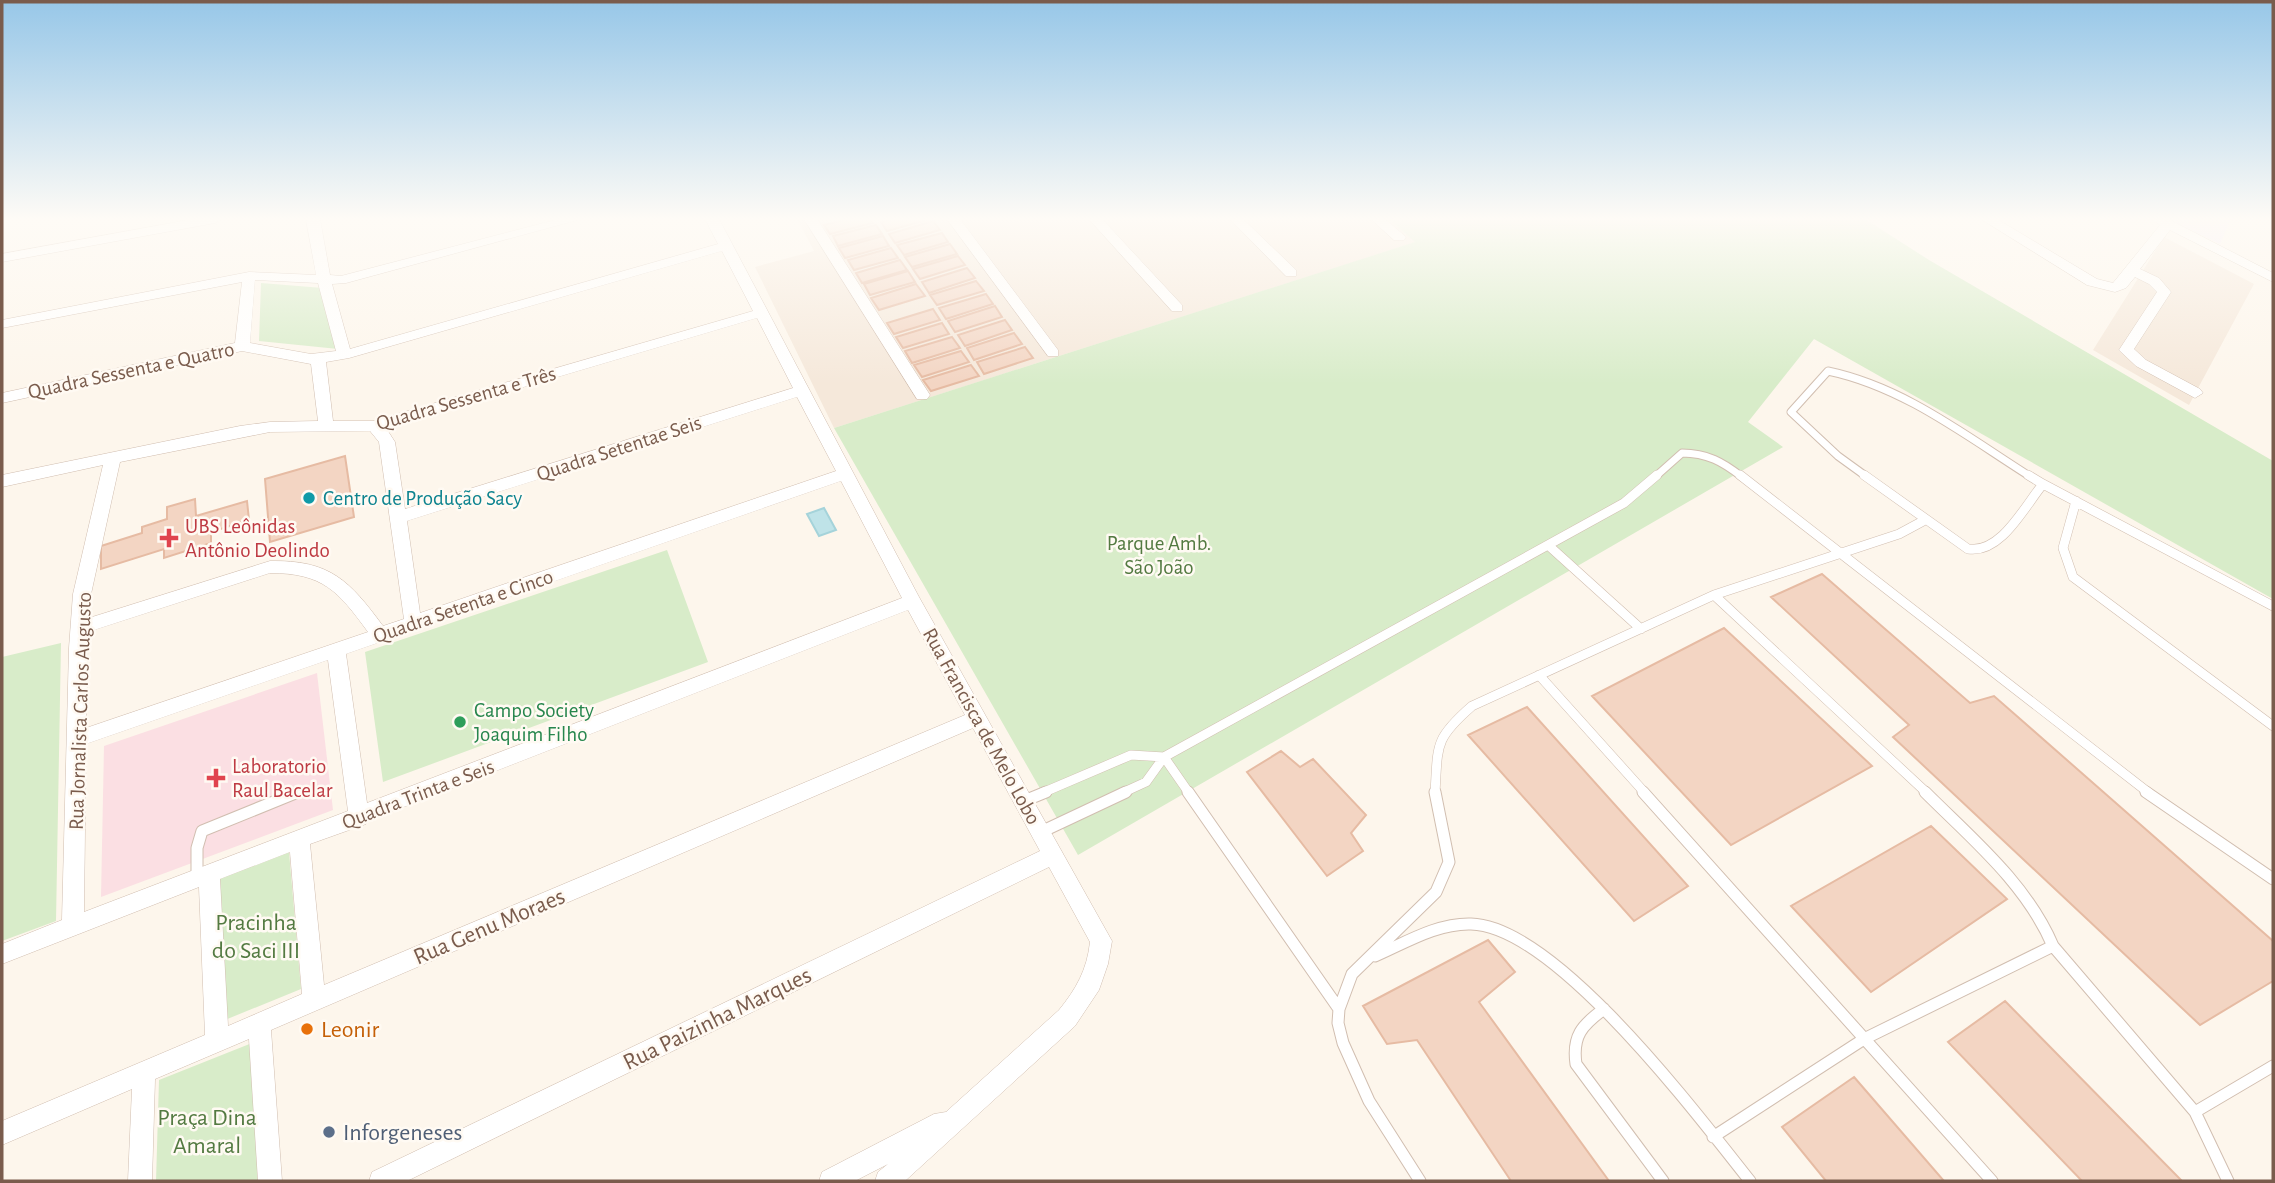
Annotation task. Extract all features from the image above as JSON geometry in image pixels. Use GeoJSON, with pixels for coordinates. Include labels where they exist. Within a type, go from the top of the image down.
{"type":"FeatureCollection","features":[{"type":"Feature","properties":{"kind":"street"},"geometry":{"type":"LineString","coordinates":[[323,274],[344,355]]}},
{"type":"Feature","properties":{"kind":"street"},"geometry":{"type":"LineString","coordinates":[[2,324],[249,276],[324,281],[363,274]]}},
{"type":"Feature","properties":{"kind":"street","name":"Quadra Sessenta e Quatro"},"geometry":{"type":"LineString","coordinates":[[2,398],[242,346],[318,359],[344,355],[627,274]]}},
{"type":"Feature","properties":{"kind":"street","name":"Rua Francisca de Melo Lobo"},"geometry":{"type":"LineString","coordinates":[[740,274],[847,472],[912,601],[1101,941],[1098,968],[1085,996],[1067,1017],[887,1181]]}},
{"type":"Feature","properties":{"kind":"street"},"geometry":{"type":"LineString","coordinates":[[845,274],[922,395]]}},
{"type":"Feature","properties":{"kind":"street"},"geometry":{"type":"LineString","coordinates":[[994,274],[1053,354]]}},
{"type":"Feature","properties":{"kind":"street"},"geometry":{"type":"LineString","coordinates":[[1146,274],[1177,308]]}},
{"type":"Feature","properties":{"kind":"street"},"geometry":{"type":"LineString","coordinates":[[2079,274],[2108,287],[2122,285],[2129,274]]}},
{"type":"Feature","properties":{"kind":"street"},"geometry":{"type":"LineString","coordinates":[[2140,274],[2154,281],[2164,292],[2126,350],[2141,363],[2195,393]]}},
{"type":"Feature","properties":{"kind":"street"},"geometry":{"type":"LineString","coordinates":[[242,346],[249,276]]}},
{"type":"Feature","properties":{"kind":"street","name":"Quadra Sessenta e Três"},"geometry":{"type":"LineString","coordinates":[[2,481],[240,431],[373,426],[760,313]]}},
{"type":"Feature","properties":{"kind":"street"},"geometry":{"type":"LineString","coordinates":[[318,359],[326,426]]}},
{"type":"Feature","properties":{"kind":"street","name":"Quadra Setentae Seis"},"geometry":{"type":"LineString","coordinates":[[396,518],[802,390]]}},
{"type":"Feature","properties":{"kind":"street"},"geometry":{"type":"LineString","coordinates":[[373,426],[383,433],[387,442],[413,623]]}},
{"type":"Feature","properties":{"kind":"street","name":"Rua Jornalista Carlos Augusto"},"geometry":{"type":"LineString","coordinates":[[73,927],[80,628],[85,581],[113,457]]}},
{"type":"Feature","properties":{"kind":"street","name":"Quadra Setenta e Cinco"},"geometry":{"type":"LineString","coordinates":[[78,739],[847,472]]}},
{"type":"Feature","properties":{"kind":"street"},"geometry":{"type":"LineString","coordinates":[[80,628],[270,567],[290,565],[323,573],[344,586],[380,635]]}},
{"type":"Feature","properties":{"kind":"street","name":"Quadra Trinta e Seis"},"geometry":{"type":"LineString","coordinates":[[2,954],[203,875],[359,818],[912,601]]}},
{"type":"Feature","properties":{"kind":"street"},"geometry":{"type":"LineString","coordinates":[[336,650],[359,818]]}},
{"type":"Feature","properties":{"kind":"street","name":"Rua Genu Moraes"},"geometry":{"type":"LineString","coordinates":[[2,1133],[976,718]]}},
{"type":"Feature","properties":{"kind":"street"},"geometry":{"type":"LineString","coordinates":[[299,841],[314,999]]}},
{"type":"Feature","properties":{"kind":"street","name":"Rua Paizinha Marques"},"geometry":{"type":"LineString","coordinates":[[381,1181],[1054,854]]}},
{"type":"Feature","properties":{"kind":"street"},"geometry":{"type":"LineString","coordinates":[[203,875],[217,1041]]}},
{"type":"Feature","properties":{"kind":"street"},"geometry":{"type":"LineString","coordinates":[[259,1023],[270,1181]]}},
{"type":"Feature","properties":{"kind":"street"},"geometry":{"type":"LineString","coordinates":[[140,1181],[144,1074]]}},
{"type":"Feature","properties":{"kind":"street"},"geometry":{"type":"LineString","coordinates":[[831,1181],[967,1109]]}},
{"type":"Feature","properties":{"kind":"lane"},"geometry":{"type":"LineString","coordinates":[[2043,484],[1993,546],[1980,551],[1968,549],[1838,456],[1791,412],[1828,371],[1843,372],[1908,402],[2043,484],[2273,606]]}},
{"type":"Feature","properties":{"kind":"lane"},"geometry":{"type":"LineString","coordinates":[[1041,832],[1146,782],[1164,757],[1624,503],[1682,453],[1700,453],[1725,463],[2121,774],[2273,879]]}},
{"type":"Feature","properties":{"kind":"lane"},"geometry":{"type":"LineString","coordinates":[[2076,501],[2063,548],[2073,577],[2273,726]]}},
{"type":"Feature","properties":{"kind":"lane"},"geometry":{"type":"LineString","coordinates":[[1420,1181],[1369,1101],[1343,1043],[1338,1023],[1339,1009],[1352,974],[1436,892],[1449,862],[1434,794],[1438,749],[1447,728],[1472,706],[1714,595],[1840,551],[1899,534],[1925,520]]}},
{"type":"Feature","properties":{"kind":"lane"},"geometry":{"type":"LineString","coordinates":[[1548,545],[1641,629]]}},
{"type":"Feature","properties":{"kind":"lane"},"geometry":{"type":"LineString","coordinates":[[1714,595],[1908,774],[2026,894],[2045,923],[2053,946],[2195,1112],[2228,1181]]}},
{"type":"Feature","properties":{"kind":"lane"},"geometry":{"type":"LineString","coordinates":[[1539,675],[1992,1181]]}},
{"type":"Feature","properties":{"kind":"lane"},"geometry":{"type":"LineString","coordinates":[[1024,801],[1131,755],[1164,757]]}},
{"type":"Feature","properties":{"kind":"lane"},"geometry":{"type":"LineString","coordinates":[[1164,757],[1339,1009]]}},
{"type":"Feature","properties":{"kind":"lane"},"geometry":{"type":"LineString","coordinates":[[203,875],[197,848],[202,831],[298,792]]}},
{"type":"Feature","properties":{"kind":"lane"},"geometry":{"type":"LineString","coordinates":[[1369,958],[1449,926],[1485,925],[1519,937],[1604,1009],[1750,1181]]}},
{"type":"Feature","properties":{"kind":"lane"},"geometry":{"type":"LineString","coordinates":[[1713,1137],[1864,1039],[2053,946]]}},
{"type":"Feature","properties":{"kind":"lane"},"geometry":{"type":"LineString","coordinates":[[1604,1009],[1578,1029],[1572,1044],[1576,1063],[1662,1181]]}},
{"type":"Feature","properties":{"kind":"lane"},"geometry":{"type":"LineString","coordinates":[[2195,1112],[2273,1066]]}},
{"type":"Feature","properties":{"kind":"shaded area"},"geometry":{"type":"Polygon","coordinates":[[[759,274],[1315,274],[834,428],[759,274]]]}},
{"type":"Feature","properties":{"kind":"shaded area"},"geometry":{"type":"Polygon","coordinates":[[[2141,274],[2235,274],[2254,284],[2189,405],[2093,350],[2141,274]]]}},
{"type":"Feature","properties":{"kind":"shaded area","name":"Laboratorio Raul Bacelar"},"geometry":{"type":"Polygon","coordinates":[[[317,673],[333,810],[101,897],[104,746],[317,673]]]}},
{"type":"Feature","properties":{"kind":"green space","name":"Parque Amb. São João"},"geometry":{"type":"Polygon","coordinates":[[[1314,274],[1953,274],[2273,461],[2273,599],[1814,339],[1748,422],[1783,447],[1078,855],[834,428],[1314,274]]]}},
{"type":"Feature","properties":{"kind":"green space"},"geometry":{"type":"Polygon","coordinates":[[[261,283],[323,288],[338,349],[259,341],[261,283]]]}},
{"type":"Feature","properties":{"kind":"green space","name":"Campo Society Joaquim Filho"},"geometry":{"type":"Polygon","coordinates":[[[667,550],[708,662],[383,782],[365,652],[667,550]]]}},
{"type":"Feature","properties":{"kind":"green space"},"geometry":{"type":"Polygon","coordinates":[[[61,643],[56,921],[2,941],[2,657],[61,643]]]}},
{"type":"Feature","properties":{"kind":"green space","name":"Pracinha do Saci III"},"geometry":{"type":"Polygon","coordinates":[[[289,852],[301,989],[220,1022],[214,881],[289,852]]]}},
{"type":"Feature","properties":{"kind":"green space","name":"Praça Dina Amaral"},"geometry":{"type":"Polygon","coordinates":[[[252,1043],[260,1181],[156,1181],[159,1080],[252,1043]]]}},
{"type":"Feature","properties":{"kind":"water"},"geometry":{"type":"Polygon","coordinates":[[[824,508],[836,530],[819,536],[807,514],[824,508]]]}},
{"type":"Feature","properties":{"kind":"building"},"geometry":{"type":"Polygon","coordinates":[[[857,274],[892,274],[862,283],[857,274]]]}},
{"type":"Feature","properties":{"kind":"building"},"geometry":{"type":"Polygon","coordinates":[[[897,274],[910,274],[915,282],[870,295],[864,284],[897,274]]]}},
{"type":"Feature","properties":{"kind":"building"},"geometry":{"type":"Polygon","coordinates":[[[917,274],[935,274],[920,279],[917,274]]]}},
{"type":"Feature","properties":{"kind":"building"},"geometry":{"type":"Polygon","coordinates":[[[947,274],[972,274],[975,278],[929,293],[922,282],[947,274]]]}},
{"type":"Feature","properties":{"kind":"building"},"geometry":{"type":"Polygon","coordinates":[[[976,281],[984,291],[937,305],[930,295],[976,281]]]}},
{"type":"Feature","properties":{"kind":"building"},"geometry":{"type":"Polygon","coordinates":[[[916,284],[925,296],[879,310],[871,298],[916,284]]]}},
{"type":"Feature","properties":{"kind":"building"},"geometry":{"type":"Polygon","coordinates":[[[986,294],[993,304],[946,319],[939,308],[986,294]]]}},
{"type":"Feature","properties":{"kind":"building"},"geometry":{"type":"Polygon","coordinates":[[[995,306],[1002,317],[955,332],[948,321],[995,306]]]}},
{"type":"Feature","properties":{"kind":"building"},"geometry":{"type":"Polygon","coordinates":[[[933,309],[940,320],[894,334],[887,323],[933,309]]]}},
{"type":"Feature","properties":{"kind":"building"},"geometry":{"type":"Polygon","coordinates":[[[1005,320],[1012,330],[965,346],[958,335],[1005,320]]]}},
{"type":"Feature","properties":{"kind":"building"},"geometry":{"type":"Polygon","coordinates":[[[942,323],[949,334],[903,348],[896,337],[942,323]]]}},
{"type":"Feature","properties":{"kind":"building"},"geometry":{"type":"Polygon","coordinates":[[[1014,333],[1022,344],[974,360],[967,348],[1014,333]]]}},
{"type":"Feature","properties":{"kind":"building"},"geometry":{"type":"Polygon","coordinates":[[[952,337],[960,348],[912,363],[905,351],[952,337]]]}},
{"type":"Feature","properties":{"kind":"building"},"geometry":{"type":"Polygon","coordinates":[[[1025,347],[1033,358],[984,374],[977,362],[1025,347]]]}},
{"type":"Feature","properties":{"kind":"building"},"geometry":{"type":"Polygon","coordinates":[[[961,351],[969,362],[922,377],[914,365],[961,351]]]}},
{"type":"Feature","properties":{"kind":"building"},"geometry":{"type":"Polygon","coordinates":[[[971,365],[979,376],[931,391],[923,380],[971,365]]]}},
{"type":"Feature","properties":{"kind":"building","name":"Centro de Produção Sacy"},"geometry":{"type":"Polygon","coordinates":[[[345,456],[354,517],[270,542],[265,479],[345,456]]]}},
{"type":"Feature","properties":{"kind":"building","name":"UBS Leônidas Antônio Deolindo"},"geometry":{"type":"Polygon","coordinates":[[[195,499],[196,516],[247,501],[249,520],[211,532],[211,543],[164,558],[164,549],[101,569],[101,546],[142,533],[142,527],[167,519],[167,507],[195,499]]]}},
{"type":"Feature","properties":{"kind":"building"},"geometry":{"type":"Polygon","coordinates":[[[1822,574],[1970,703],[1994,696],[2273,941],[2273,981],[2200,1025],[1893,737],[1909,725],[1771,597],[1822,574]]]}},
{"type":"Feature","properties":{"kind":"building"},"geometry":{"type":"Polygon","coordinates":[[[1724,628],[1872,766],[1731,845],[1592,696],[1724,628]]]}},
{"type":"Feature","properties":{"kind":"building"},"geometry":{"type":"Polygon","coordinates":[[[1527,707],[1688,886],[1634,921],[1468,735],[1527,707]]]}},
{"type":"Feature","properties":{"kind":"building"},"geometry":{"type":"Polygon","coordinates":[[[1281,751],[1300,767],[1313,759],[1366,815],[1351,833],[1363,851],[1327,876],[1247,772],[1281,751]]]}},
{"type":"Feature","properties":{"kind":"building"},"geometry":{"type":"Polygon","coordinates":[[[1931,826],[2007,899],[1871,992],[1791,906],[1931,826]]]}},
{"type":"Feature","properties":{"kind":"building"},"geometry":{"type":"Polygon","coordinates":[[[1488,940],[1515,972],[1479,1002],[1609,1181],[1511,1181],[1417,1040],[1387,1044],[1363,1006],[1488,940]]]}},
{"type":"Feature","properties":{"kind":"building"},"geometry":{"type":"Polygon","coordinates":[[[2005,1001],[2182,1181],[2082,1181],[1948,1042],[2005,1001]]]}},
{"type":"Feature","properties":{"kind":"building"},"geometry":{"type":"Polygon","coordinates":[[[1854,1077],[1944,1181],[1826,1181],[1782,1127],[1854,1077]]]}},
{"type":"Feature","properties":{"kind":"place","name":"Centro de Produção Sacy"},"geometry":{"type":"Point","coordinates":[309,498]}},
{"type":"Feature","properties":{"kind":"place","name":"UBS Leônidas Antônio Deolindo"},"geometry":{"type":"Point","coordinates":[169,538]}},
{"type":"Feature","properties":{"kind":"place","name":"Campo Society Joaquim Filho"},"geometry":{"type":"Point","coordinates":[460,722]}},
{"type":"Feature","properties":{"kind":"place","name":"Laboratorio Raul Bacelar"},"geometry":{"type":"Point","coordinates":[216,778]}},
{"type":"Feature","properties":{"kind":"place","name":"Leonir"},"geometry":{"type":"Point","coordinates":[307,1029]}},
{"type":"Feature","properties":{"kind":"place","name":"Inforgeneses"},"geometry":{"type":"Point","coordinates":[329,1132]}}]}
